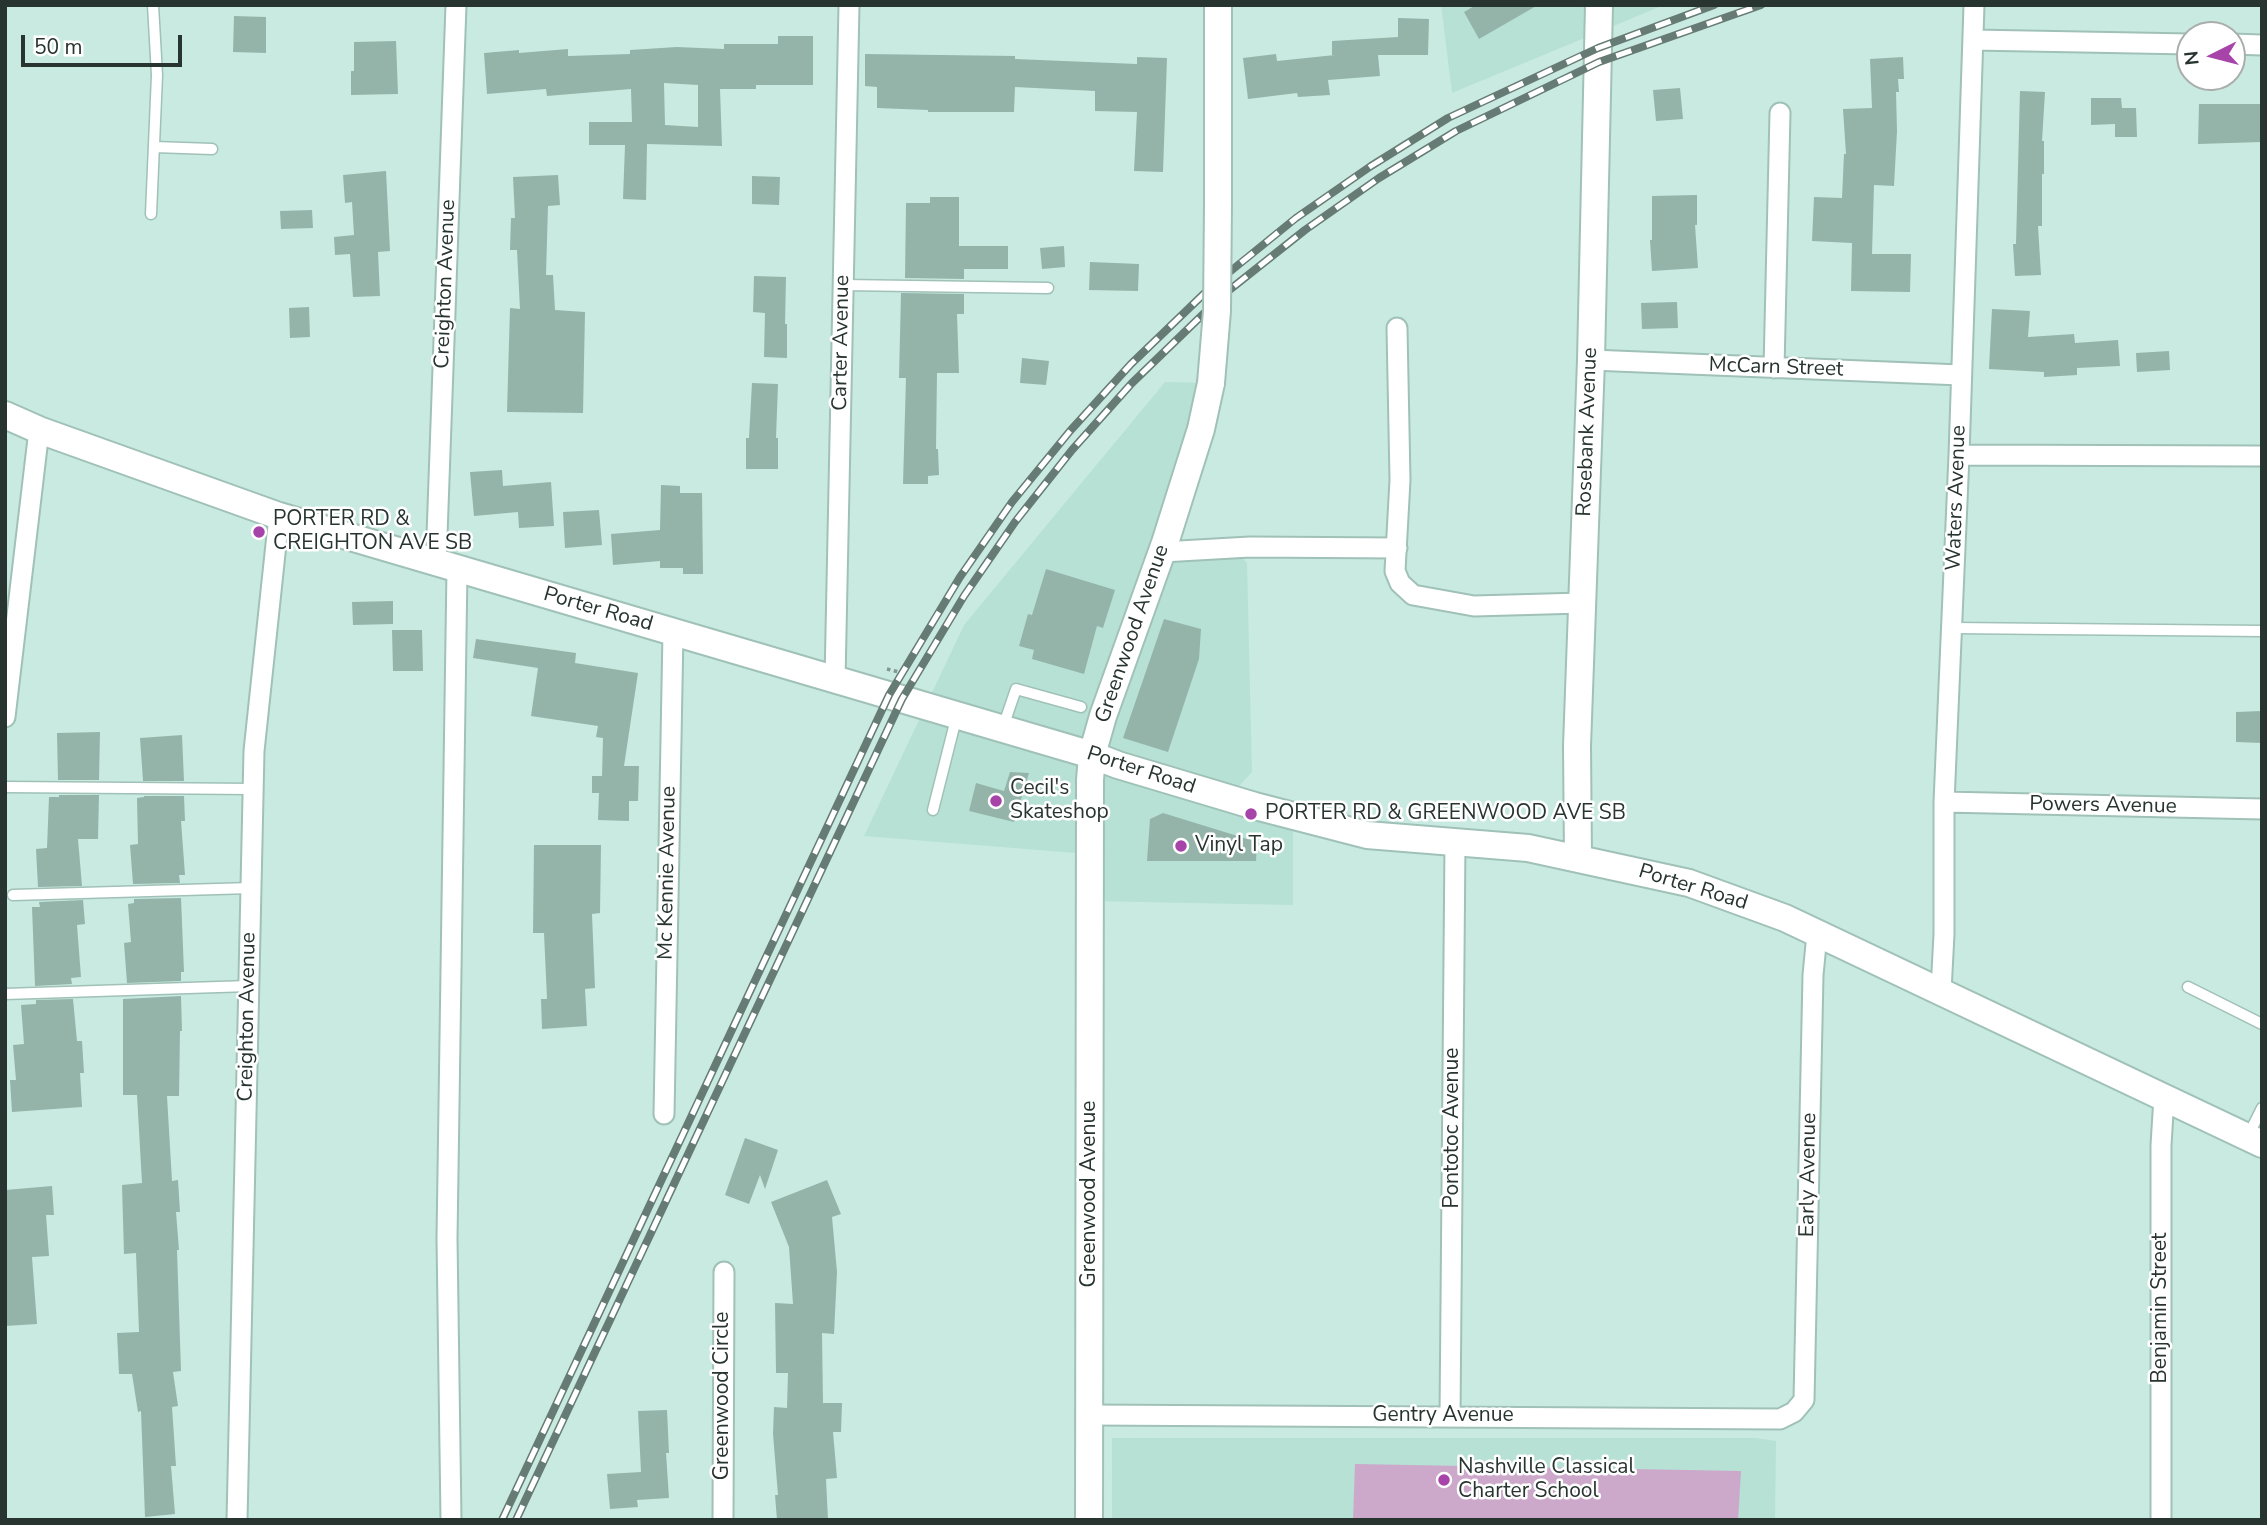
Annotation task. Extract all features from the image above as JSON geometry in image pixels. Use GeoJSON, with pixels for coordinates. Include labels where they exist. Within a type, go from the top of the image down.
{"type":"FeatureCollection","features":[{"type":"Feature","properties":{"kind":"street","name":"Creighton Avenue"},"geometry":{"type":"LineString","coordinates":[[451,1520],[447,1238],[447,566],[456,5]]}},
{"type":"Feature","properties":{"kind":"street","name":"Carter Avenue"},"geometry":{"type":"LineString","coordinates":[[835,681],[849,5]]}},
{"type":"Feature","properties":{"kind":"street","name":"Greenwood Avenue"},"geometry":{"type":"LineString","coordinates":[[1089,1520],[1088,796],[1093,755],[1103,716],[1162,552],[1201,429],[1210,383],[1217,311],[1218,5]]}},
{"type":"Feature","properties":{"kind":"street","name":"Rosebank Avenue"},"geometry":{"type":"LineString","coordinates":[[1578,858],[1577,746],[1591,360],[1599,5]]}},
{"type":"Feature","properties":{"kind":"street","name":"Waters Avenue"},"geometry":{"type":"LineString","coordinates":[[1941,991],[1944,802],[1974,5]]}},
{"type":"Feature","properties":{"kind":"street"},"geometry":{"type":"LineString","coordinates":[[1973,40],[2176,44]]}},
{"type":"Feature","properties":{"kind":"street"},"geometry":{"type":"LineString","coordinates":[[1774,368],[1780,113]]}},
{"type":"Feature","properties":{"kind":"street"},"geometry":{"type":"LineString","coordinates":[[1397,328],[1400,480],[1395,571],[1400,583],[1413,595],[1474,606],[1582,603]]}},
{"type":"Feature","properties":{"kind":"street","name":"McCarn Street"},"geometry":{"type":"LineString","coordinates":[[1591,360],[1961,375]]}},
{"type":"Feature","properties":{"kind":"street","name":"Porter Road"},"geometry":{"type":"LineString","coordinates":[[5,415],[39,430],[279,516],[1093,755],[1246,803],[1367,835],[1528,848],[1689,883],[1743,902],[1817,934],[2255,1140]]}},
{"type":"Feature","properties":{"kind":"street"},"geometry":{"type":"LineString","coordinates":[[5,717],[39,430]]}},
{"type":"Feature","properties":{"kind":"street"},"geometry":{"type":"LineString","coordinates":[[1959,455],[2262,456]]}},
{"type":"Feature","properties":{"kind":"street","name":"Creighton Avenue"},"geometry":{"type":"LineString","coordinates":[[237,1520],[254,751],[279,516]]}},
{"type":"Feature","properties":{"kind":"street"},"geometry":{"type":"LineString","coordinates":[[1162,552],[1250,547],[1396,548]]}},
{"type":"Feature","properties":{"kind":"street","name":"Mc Kennie Avenue"},"geometry":{"type":"LineString","coordinates":[[664,1114],[673,632]]}},
{"type":"Feature","properties":{"kind":"street","name":"Powers Avenue"},"geometry":{"type":"LineString","coordinates":[[1944,802],[2262,809]]}},
{"type":"Feature","properties":{"kind":"street","name":"Pontotoc Avenue"},"geometry":{"type":"LineString","coordinates":[[1450,1416],[1455,841]]}},
{"type":"Feature","properties":{"kind":"street","name":"Early Avenue"},"geometry":{"type":"LineString","coordinates":[[1794,1412],[1804,1400],[1812,987],[1817,934]]}},
{"type":"Feature","properties":{"kind":"street","name":"Benjamin Street"},"geometry":{"type":"LineString","coordinates":[[2161,1520],[2161,1145],[2164,1097]]}},
{"type":"Feature","properties":{"kind":"street","name":"Greenwood Circle"},"geometry":{"type":"LineString","coordinates":[[723,1272],[723,1520]]}},
{"type":"Feature","properties":{"kind":"street","name":"Gentry Avenue"},"geometry":{"type":"LineString","coordinates":[[1090,1415],[1780,1419],[1794,1412]]}},
{"type":"Feature","properties":{"kind":"lane"},"geometry":{"type":"LineString","coordinates":[[151,214],[157,75],[153,5]]}},
{"type":"Feature","properties":{"kind":"lane"},"geometry":{"type":"LineString","coordinates":[[154,147],[212,149]]}},
{"type":"Feature","properties":{"kind":"lane"},"geometry":{"type":"LineString","coordinates":[[843,285],[1048,288]]}},
{"type":"Feature","properties":{"kind":"lane"},"geometry":{"type":"LineString","coordinates":[[1952,628],[2262,631]]}},
{"type":"Feature","properties":{"kind":"lane"},"geometry":{"type":"LineString","coordinates":[[1003,729],[1016,689],[1081,707]]}},
{"type":"Feature","properties":{"kind":"lane"},"geometry":{"type":"LineString","coordinates":[[933,810],[957,715]]}},
{"type":"Feature","properties":{"kind":"lane"},"geometry":{"type":"LineString","coordinates":[[5,787],[253,789]]}},
{"type":"Feature","properties":{"kind":"lane"},"geometry":{"type":"LineString","coordinates":[[13,895],[251,888]]}},
{"type":"Feature","properties":{"kind":"lane"},"geometry":{"type":"LineString","coordinates":[[5,994],[249,986]]}},
{"type":"Feature","properties":{"kind":"lane"},"geometry":{"type":"LineString","coordinates":[[2188,987],[2262,1024]]}},
{"type":"Feature","properties":{"kind":"lane"},"geometry":{"type":"LineString","coordinates":[[2255,1140],[2262,1108]]}},
{"type":"Feature","properties":{"kind":"shaded area"},"geometry":{"type":"Polygon","coordinates":[[[1441,5],[1664,5],[1452,93],[1441,5]]]}},
{"type":"Feature","properties":{"kind":"shaded area"},"geometry":{"type":"Polygon","coordinates":[[[1165,382],[1211,383],[1162,551],[1235,548],[1247,563],[1252,772],[1228,798],[1293,816],[1293,905],[1089,901],[1088,854],[864,836],[964,625],[1165,382]]]}},
{"type":"Feature","properties":{"kind":"shaded area","name":"Nashville Classical Charter School"},"geometry":{"type":"Polygon","coordinates":[[[1112,1438],[1756,1438],[1776,1441],[1775,1520],[1112,1520],[1112,1438]]]}},
{"type":"Feature","properties":{"kind":"shaded area"},"geometry":{"type":"Polygon","coordinates":[[[1355,1464],[1741,1471],[1738,1520],[1353,1520],[1355,1464]]]}},
{"type":"Feature","properties":{"kind":"building"},"geometry":{"type":"Polygon","coordinates":[[[1476,5],[1538,5],[1479,39],[1464,12],[1476,5]]]}},
{"type":"Feature","properties":{"kind":"building"},"geometry":{"type":"Polygon","coordinates":[[[234,16],[266,17],[266,53],[233,52],[234,16]]]}},
{"type":"Feature","properties":{"kind":"building"},"geometry":{"type":"Polygon","coordinates":[[[1398,18],[1429,19],[1428,55],[1378,55],[1380,76],[1328,80],[1330,95],[1298,97],[1297,93],[1248,99],[1243,58],[1276,54],[1277,61],[1335,55],[1332,55],[1332,41],[1398,37],[1398,18]]]}},
{"type":"Feature","properties":{"kind":"building"},"geometry":{"type":"Polygon","coordinates":[[[778,36],[813,36],[813,85],[756,85],[756,89],[720,89],[722,146],[647,144],[646,200],[623,199],[625,145],[589,145],[589,122],[632,122],[631,89],[547,96],[546,89],[487,94],[484,53],[568,49],[568,56],[630,54],[630,50],[677,47],[724,49],[724,44],[778,44],[778,36]],[[664,83],[665,125],[698,127],[698,85],[664,83]]]}},
{"type":"Feature","properties":{"kind":"building"},"geometry":{"type":"Polygon","coordinates":[[[396,41],[398,94],[351,95],[354,42],[396,41]]]}},
{"type":"Feature","properties":{"kind":"building"},"geometry":{"type":"Polygon","coordinates":[[[865,54],[1015,56],[1015,59],[1137,64],[1137,57],[1167,58],[1163,172],[1134,171],[1137,112],[1095,111],[1095,91],[1015,87],[1014,112],[928,112],[877,108],[877,87],[865,86],[865,54]]]}},
{"type":"Feature","properties":{"kind":"building"},"geometry":{"type":"Polygon","coordinates":[[[1903,57],[1904,79],[1898,79],[1899,92],[1896,92],[1894,186],[1874,185],[1872,254],[1911,254],[1910,292],[1851,291],[1852,243],[1812,241],[1814,197],[1842,198],[1846,154],[1843,109],[1872,108],[1870,59],[1903,57]]]}},
{"type":"Feature","properties":{"kind":"building"},"geometry":{"type":"Polygon","coordinates":[[[1680,88],[1683,119],[1656,121],[1653,90],[1680,88]]]}},
{"type":"Feature","properties":{"kind":"building"},"geometry":{"type":"Polygon","coordinates":[[[2020,91],[2045,92],[2042,226],[2038,226],[2041,275],[2015,276],[2013,244],[2016,244],[2020,91]]]}},
{"type":"Feature","properties":{"kind":"building"},"geometry":{"type":"Polygon","coordinates":[[[2091,98],[2121,98],[2122,108],[2136,108],[2137,137],[2115,137],[2115,124],[2091,125],[2091,98]]]}},
{"type":"Feature","properties":{"kind":"building"},"geometry":{"type":"Polygon","coordinates":[[[2199,104],[2262,104],[2262,142],[2198,144],[2199,104]]]}},
{"type":"Feature","properties":{"kind":"building"},"geometry":{"type":"Polygon","coordinates":[[[386,171],[390,251],[378,252],[380,296],[353,297],[350,254],[335,255],[334,237],[354,235],[352,202],[345,203],[343,175],[386,171]]]}},
{"type":"Feature","properties":{"kind":"building"},"geometry":{"type":"Polygon","coordinates":[[[558,175],[560,205],[548,206],[546,275],[553,275],[555,310],[585,312],[583,413],[507,412],[510,308],[520,309],[517,250],[510,250],[511,218],[515,218],[513,177],[558,175]]]}},
{"type":"Feature","properties":{"kind":"building"},"geometry":{"type":"Polygon","coordinates":[[[752,176],[780,177],[779,205],[752,204],[752,176]]]}},
{"type":"Feature","properties":{"kind":"building"},"geometry":{"type":"Polygon","coordinates":[[[1697,195],[1695,225],[1698,268],[1652,271],[1652,196],[1697,195]]]}},
{"type":"Feature","properties":{"kind":"building"},"geometry":{"type":"Polygon","coordinates":[[[930,197],[959,197],[959,246],[1008,246],[1008,269],[964,269],[964,279],[905,278],[906,203],[930,203],[930,197]]]}},
{"type":"Feature","properties":{"kind":"building"},"geometry":{"type":"Polygon","coordinates":[[[312,210],[313,228],[281,229],[280,211],[312,210]]]}},
{"type":"Feature","properties":{"kind":"building"},"geometry":{"type":"Polygon","coordinates":[[[1064,246],[1065,267],[1042,269],[1040,248],[1064,246]]]}},
{"type":"Feature","properties":{"kind":"building"},"geometry":{"type":"Polygon","coordinates":[[[1090,262],[1139,264],[1138,291],[1089,290],[1090,262]]]}},
{"type":"Feature","properties":{"kind":"building"},"geometry":{"type":"Polygon","coordinates":[[[754,276],[786,277],[787,358],[764,357],[765,313],[753,312],[754,276]]]}},
{"type":"Feature","properties":{"kind":"building"},"geometry":{"type":"Polygon","coordinates":[[[901,293],[964,294],[964,314],[957,314],[959,373],[937,373],[936,449],[939,475],[928,476],[928,484],[903,484],[906,378],[899,378],[901,293]]]}},
{"type":"Feature","properties":{"kind":"building"},"geometry":{"type":"Polygon","coordinates":[[[1677,302],[1678,328],[1642,329],[1641,303],[1677,302]]]}},
{"type":"Feature","properties":{"kind":"building"},"geometry":{"type":"Polygon","coordinates":[[[309,307],[310,337],[290,338],[289,308],[309,307]]]}},
{"type":"Feature","properties":{"kind":"building"},"geometry":{"type":"Polygon","coordinates":[[[1992,309],[2030,311],[2028,337],[2074,334],[2075,343],[2118,340],[2120,366],[2077,368],[2077,375],[2044,377],[2044,372],[1989,369],[1992,309]]]}},
{"type":"Feature","properties":{"kind":"building"},"geometry":{"type":"Polygon","coordinates":[[[2169,351],[2170,370],[2137,372],[2136,353],[2169,351]]]}},
{"type":"Feature","properties":{"kind":"building"},"geometry":{"type":"Polygon","coordinates":[[[1022,358],[1049,361],[1046,385],[1020,383],[1022,358]]]}},
{"type":"Feature","properties":{"kind":"building"},"geometry":{"type":"Polygon","coordinates":[[[752,383],[778,384],[778,469],[746,469],[746,438],[749,438],[752,383]]]}},
{"type":"Feature","properties":{"kind":"building"},"geometry":{"type":"Polygon","coordinates":[[[502,470],[503,486],[551,482],[554,526],[519,528],[518,512],[474,516],[470,472],[502,470]]]}},
{"type":"Feature","properties":{"kind":"building"},"geometry":{"type":"Polygon","coordinates":[[[661,485],[680,486],[680,493],[702,493],[703,574],[683,574],[683,568],[660,568],[660,561],[613,565],[611,534],[660,530],[661,485]]]}},
{"type":"Feature","properties":{"kind":"building"},"geometry":{"type":"Polygon","coordinates":[[[599,510],[602,545],[565,548],[563,512],[599,510]]]}},
{"type":"Feature","properties":{"kind":"building"},"geometry":{"type":"Polygon","coordinates":[[[1046,569],[1115,590],[1103,628],[1097,626],[1084,674],[1032,659],[1034,650],[1019,646],[1046,569]]]}},
{"type":"Feature","properties":{"kind":"building"},"geometry":{"type":"Polygon","coordinates":[[[393,601],[393,624],[353,625],[352,602],[393,601]]]}},
{"type":"Feature","properties":{"kind":"building"},"geometry":{"type":"Polygon","coordinates":[[[1164,619],[1201,629],[1199,659],[1168,752],[1123,738],[1164,619]]]}},
{"type":"Feature","properties":{"kind":"building"},"geometry":{"type":"Polygon","coordinates":[[[392,630],[422,630],[423,671],[393,671],[392,630]]]}},
{"type":"Feature","properties":{"kind":"building"},"geometry":{"type":"Polygon","coordinates":[[[476,639],[576,653],[575,663],[638,673],[624,766],[639,766],[638,801],[629,801],[629,821],[598,820],[599,793],[592,793],[592,776],[602,776],[603,738],[596,737],[598,726],[531,716],[538,668],[473,658],[476,639]]]}},
{"type":"Feature","properties":{"kind":"building"},"geometry":{"type":"Polygon","coordinates":[[[2262,711],[2262,743],[2236,742],[2236,712],[2262,711]]]}},
{"type":"Feature","properties":{"kind":"building"},"geometry":{"type":"Polygon","coordinates":[[[100,732],[99,780],[58,780],[57,733],[100,732]]]}},
{"type":"Feature","properties":{"kind":"building"},"geometry":{"type":"Polygon","coordinates":[[[182,735],[184,781],[143,781],[140,738],[182,735]]]}},
{"type":"Feature","properties":{"kind":"building","name":"Cecil's Skateshop"},"geometry":{"type":"Polygon","coordinates":[[[1010,772],[1029,773],[1014,822],[969,811],[976,783],[1004,791],[1010,772]]]}},
{"type":"Feature","properties":{"kind":"building"},"geometry":{"type":"Polygon","coordinates":[[[99,795],[98,839],[78,839],[82,886],[38,887],[36,849],[47,848],[49,797],[99,795]]]}},
{"type":"Feature","properties":{"kind":"building"},"geometry":{"type":"Polygon","coordinates":[[[184,796],[185,821],[181,821],[185,875],[179,875],[180,883],[133,884],[130,845],[138,844],[137,798],[184,796]]]}},
{"type":"Feature","properties":{"kind":"building"},"geometry":{"type":"Polygon","coordinates":[[[1163,813],[1257,842],[1256,861],[1147,861],[1150,819],[1163,813]]]}},
{"type":"Feature","properties":{"kind":"building"},"geometry":{"type":"Polygon","coordinates":[[[534,845],[601,845],[600,913],[592,914],[595,988],[585,989],[587,1026],[542,1029],[541,999],[547,999],[544,933],[533,933],[534,845]]]}},
{"type":"Feature","properties":{"kind":"building"},"geometry":{"type":"Polygon","coordinates":[[[181,898],[184,972],[181,972],[181,981],[127,983],[124,943],[131,942],[128,904],[134,903],[134,899],[181,898]]]}},
{"type":"Feature","properties":{"kind":"building"},"geometry":{"type":"Polygon","coordinates":[[[83,900],[85,924],[77,925],[81,977],[71,978],[72,984],[35,986],[32,907],[40,907],[39,902],[83,900]]]}},
{"type":"Feature","properties":{"kind":"building"},"geometry":{"type":"Polygon","coordinates":[[[181,996],[179,1096],[167,1096],[172,1181],[178,1180],[180,1212],[176,1212],[181,1371],[173,1372],[178,1406],[172,1407],[176,1466],[171,1466],[175,1514],[145,1517],[141,1411],[138,1412],[132,1374],[119,1374],[117,1333],[139,1332],[136,1253],[124,1254],[122,1185],[142,1183],[137,1095],[123,1095],[123,999],[181,996]]]}},
{"type":"Feature","properties":{"kind":"building"},"geometry":{"type":"Polygon","coordinates":[[[73,999],[77,1041],[82,1041],[82,1107],[12,1112],[10,1080],[16,1080],[13,1045],[24,1044],[21,1005],[36,1004],[36,1000],[73,999]]]}},
{"type":"Feature","properties":{"kind":"building"},"geometry":{"type":"Polygon","coordinates":[[[745,1138],[778,1150],[765,1189],[760,1175],[749,1204],[725,1195],[745,1138]]]}},
{"type":"Feature","properties":{"kind":"building"},"geometry":{"type":"Polygon","coordinates":[[[827,1180],[841,1214],[832,1217],[837,1272],[834,1334],[822,1333],[823,1403],[842,1403],[841,1432],[833,1432],[837,1478],[826,1479],[828,1520],[777,1520],[774,1407],[787,1408],[788,1373],[776,1373],[775,1303],[793,1304],[789,1247],[771,1202],[827,1180]]]}},
{"type":"Feature","properties":{"kind":"building"},"geometry":{"type":"Polygon","coordinates":[[[52,1186],[54,1215],[46,1215],[49,1256],[32,1257],[37,1324],[5,1326],[5,1190],[52,1186]]]}},
{"type":"Feature","properties":{"kind":"building"},"geometry":{"type":"Polygon","coordinates":[[[667,1410],[669,1498],[637,1500],[638,1507],[610,1509],[607,1474],[641,1472],[638,1411],[667,1410]]]}},
{"type":"Feature","properties":{"kind":"railway"},"geometry":{"type":"LineString","coordinates":[[502,1520],[889,695],[960,577],[1012,502],[1070,431],[1131,364],[1211,287],[1296,218],[1371,166],[1448,118],[1598,48],[1714,5]]}},
{"type":"Feature","properties":{"kind":"railway"},"geometry":{"type":"LineString","coordinates":[[516,1520],[902,699],[964,596],[1015,522],[1072,450],[1132,383],[1223,295],[1305,230],[1379,178],[1456,131],[1599,62],[1761,5]]}},
{"type":"Feature","properties":{"kind":"place","name":"PORTER RD & CREIGHTON AVE SB"},"geometry":{"type":"Point","coordinates":[259,532]}},
{"type":"Feature","properties":{"kind":"place","name":"Cecil's Skateshop"},"geometry":{"type":"Point","coordinates":[996,801]}},
{"type":"Feature","properties":{"kind":"place","name":"PORTER RD & GREENWOOD AVE SB"},"geometry":{"type":"Point","coordinates":[1251,814]}},
{"type":"Feature","properties":{"kind":"place","name":"Vinyl Tap"},"geometry":{"type":"Point","coordinates":[1181,846]}},
{"type":"Feature","properties":{"kind":"place","name":"Nashville Classical Charter School"},"geometry":{"type":"Point","coordinates":[1444,1480]}}]}
